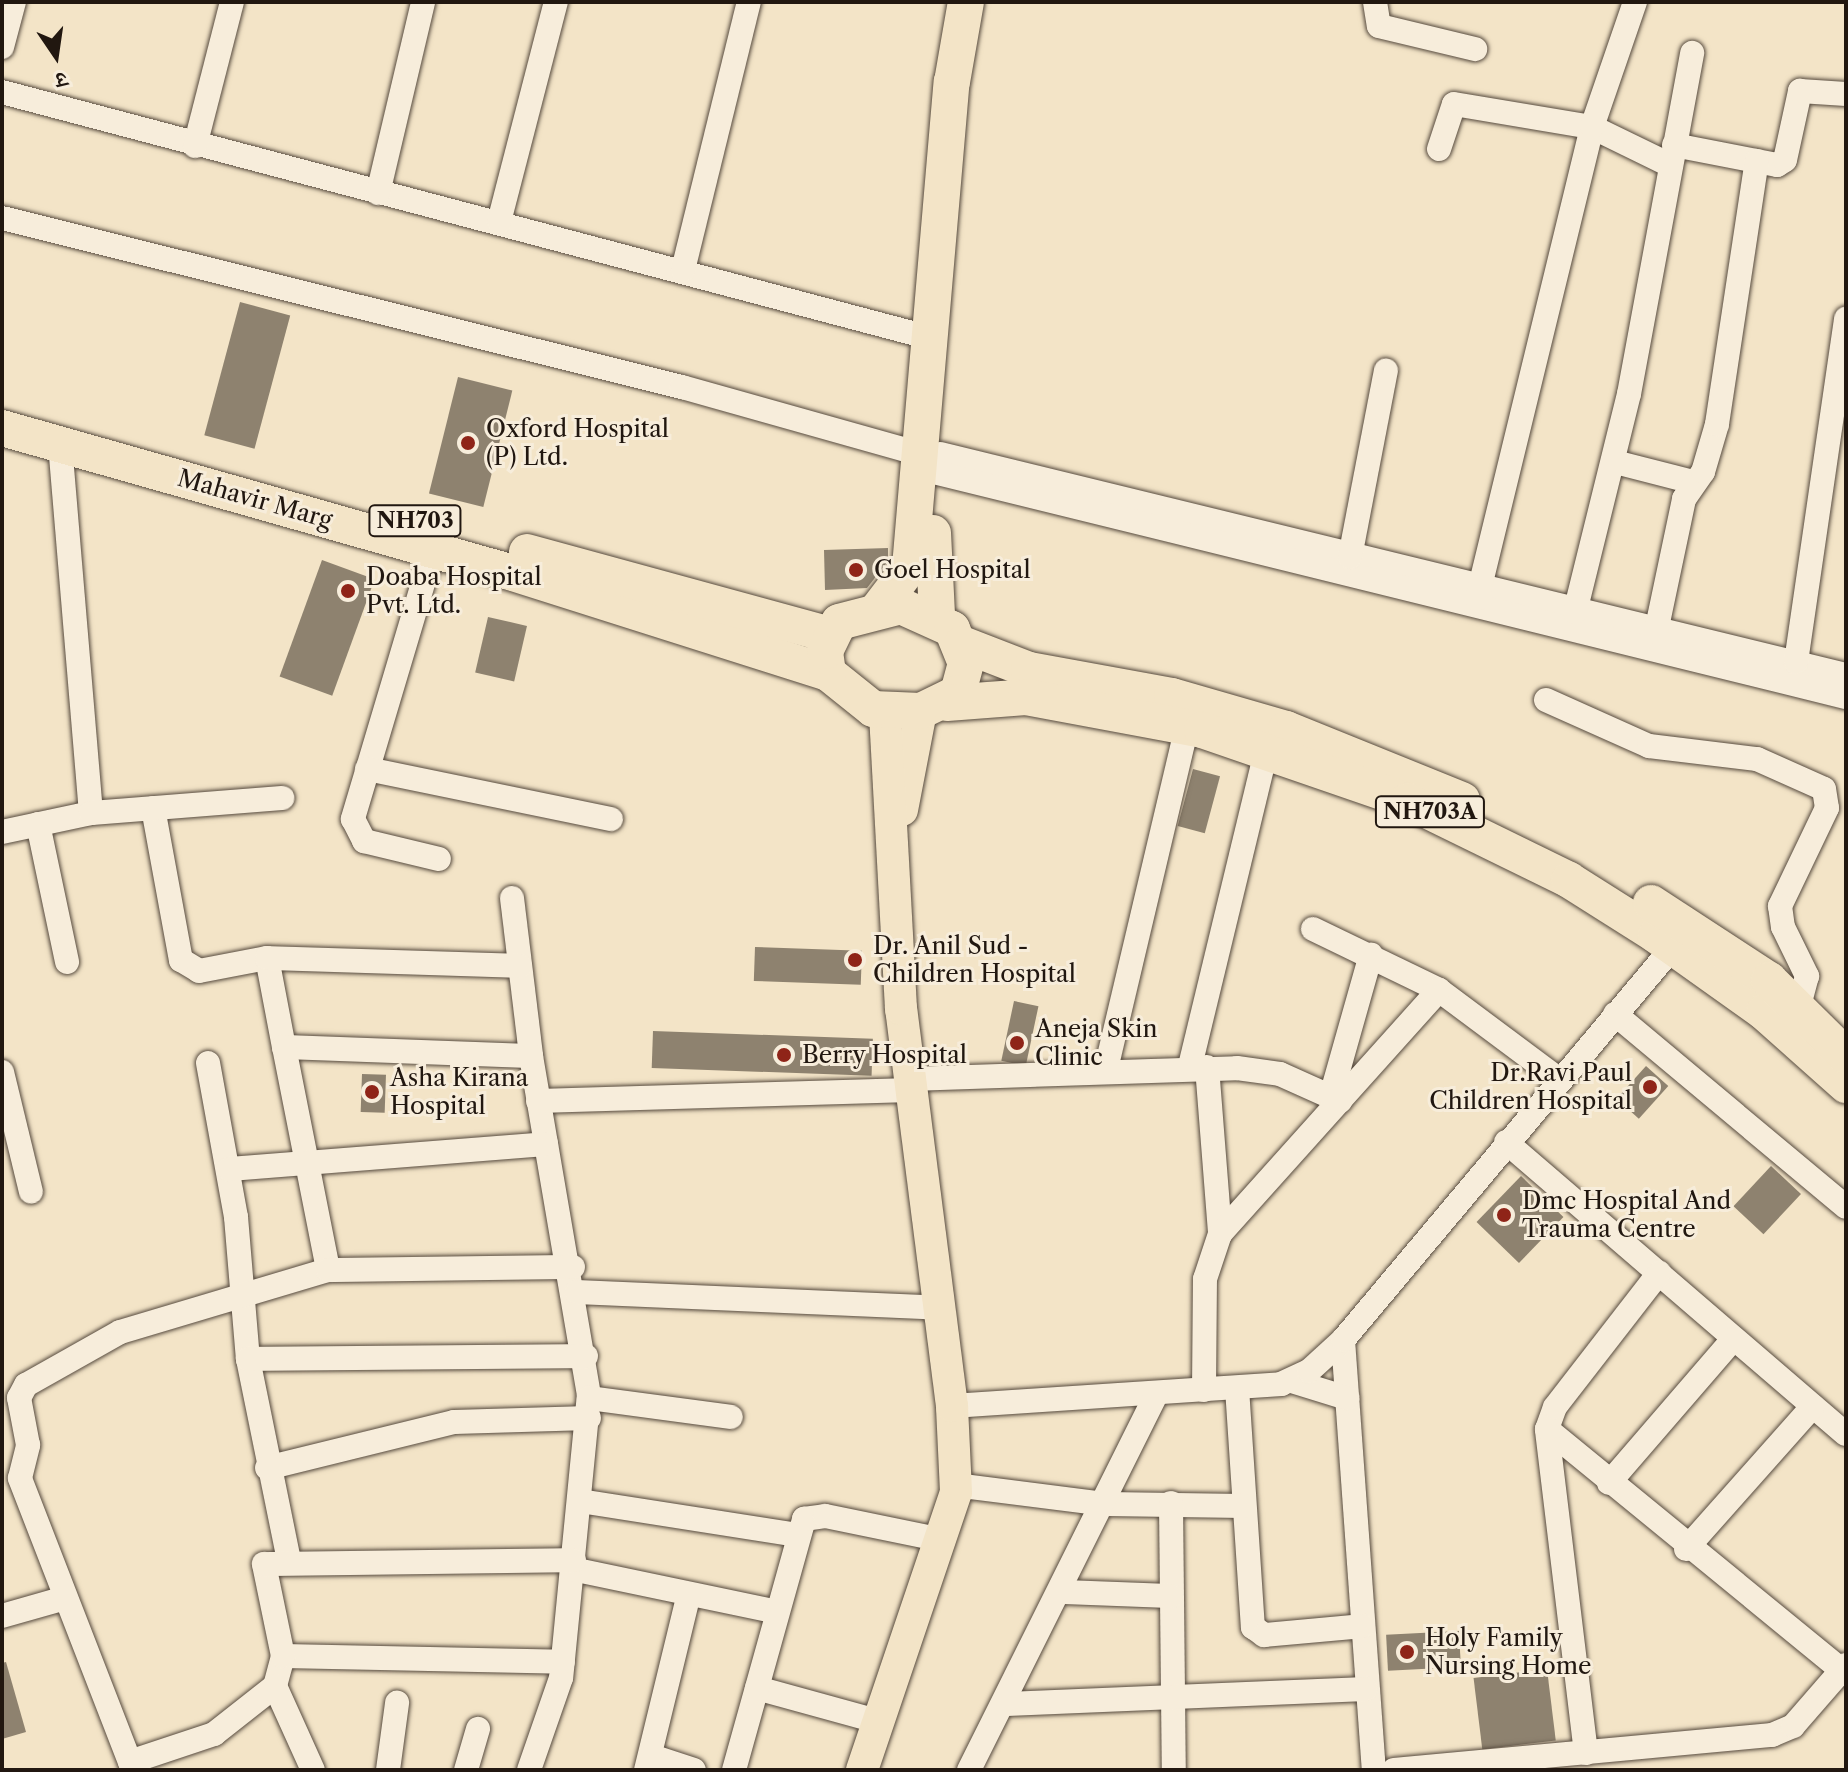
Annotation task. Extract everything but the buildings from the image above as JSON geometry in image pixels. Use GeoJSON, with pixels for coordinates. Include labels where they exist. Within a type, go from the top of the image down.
{"type":"FeatureCollection","features":[{"type":"Feature","properties":{"kind":"highway"},"geometry":{"type":"LineString","coordinates":[[878,609],[910,567],[933,460],[966,55],[966,2]]}},
{"type":"Feature","properties":{"kind":"highway"},"geometry":{"type":"LineString","coordinates":[[934,707],[964,678],[962,644],[937,616],[930,575],[933,460],[931,338],[966,55],[982,2]]}},
{"type":"Feature","properties":{"kind":"highway","name":"Mahavir Marg"},"geometry":{"type":"LineString","coordinates":[[2,402],[830,635]]}},
{"type":"Feature","properties":{"kind":"highway","name":"Mahavir Marg"},"geometry":{"type":"LineString","coordinates":[[2,428],[433,550],[828,673]]}},
{"type":"Feature","properties":{"kind":"highway"},"geometry":{"type":"LineString","coordinates":[[828,673],[830,635],[839,622],[878,609],[901,606],[937,616]]}},
{"type":"Feature","properties":{"kind":"highway","name":"NH703A"},"geometry":{"type":"LineString","coordinates":[[962,644],[1029,670],[1172,696],[1286,729],[1412,775],[1576,856],[1769,980],[1799,1006],[1846,1056]]}},
{"type":"Feature","properties":{"kind":"highway","name":"NH703"},"geometry":{"type":"LineString","coordinates":[[828,673],[849,696],[885,711],[934,707]]}},
{"type":"Feature","properties":{"kind":"highway","name":"NH703A"},"geometry":{"type":"LineString","coordinates":[[934,707],[1026,697],[1187,727],[1408,801],[1569,880],[1673,947],[1764,1012],[1846,1085]]}},
{"type":"Feature","properties":{"kind":"main road"},"geometry":{"type":"LineString","coordinates":[[892,861],[934,707]]}},
{"type":"Feature","properties":{"kind":"main road"},"geometry":{"type":"LineString","coordinates":[[862,1770],[942,1540],[955,1485],[952,1406],[911,1085],[892,861],[885,711]]}},
{"type":"Feature","properties":{"kind":"street"},"geometry":{"type":"LineString","coordinates":[[2,47],[14,2]]}},
{"type":"Feature","properties":{"kind":"street"},"geometry":{"type":"LineString","coordinates":[[195,146],[232,2]]}},
{"type":"Feature","properties":{"kind":"street"},"geometry":{"type":"LineString","coordinates":[[378,193],[423,2]]}},
{"type":"Feature","properties":{"kind":"street"},"geometry":{"type":"LineString","coordinates":[[499,222],[556,2]]}},
{"type":"Feature","properties":{"kind":"street"},"geometry":{"type":"LineString","coordinates":[[683,270],[749,2]]}},
{"type":"Feature","properties":{"kind":"street"},"geometry":{"type":"LineString","coordinates":[[1375,2],[1379,26],[1475,49]]}},
{"type":"Feature","properties":{"kind":"street"},"geometry":{"type":"LineString","coordinates":[[1478,596],[1592,127],[1629,3]]}},
{"type":"Feature","properties":{"kind":"street"},"geometry":{"type":"LineString","coordinates":[[1575,612],[1615,462],[1692,53]]}},
{"type":"Feature","properties":{"kind":"street"},"geometry":{"type":"LineString","coordinates":[[1439,149],[1454,104],[1592,127],[1672,155],[1784,162],[1803,89],[1846,94]]}},
{"type":"Feature","properties":{"kind":"street"},"geometry":{"type":"LineString","coordinates":[[2,92],[195,146],[499,222],[931,338]]}},
{"type":"Feature","properties":{"kind":"street"},"geometry":{"type":"LineString","coordinates":[[1656,632],[1693,482],[1707,462],[1721,403],[1757,161]]}},
{"type":"Feature","properties":{"kind":"street"},"geometry":{"type":"LineString","coordinates":[[2,218],[682,387],[933,460],[1478,596],[1846,697]]}},
{"type":"Feature","properties":{"kind":"street"},"geometry":{"type":"LineString","coordinates":[[1796,662],[1836,480],[1846,319]]}},
{"type":"Feature","properties":{"kind":"street"},"geometry":{"type":"LineString","coordinates":[[1350,557],[1386,370]]}},
{"type":"Feature","properties":{"kind":"street"},"geometry":{"type":"LineString","coordinates":[[60,444],[91,813]]}},
{"type":"Feature","properties":{"kind":"street"},"geometry":{"type":"LineString","coordinates":[[933,460],[1350,557],[1478,596],[1575,612],[1846,675]]}},
{"type":"Feature","properties":{"kind":"street"},"geometry":{"type":"LineString","coordinates":[[1615,462],[1693,482]]}},
{"type":"Feature","properties":{"kind":"street"},"geometry":{"type":"LineString","coordinates":[[433,550],[353,819],[358,836],[439,859]]}},
{"type":"Feature","properties":{"kind":"street"},"geometry":{"type":"LineString","coordinates":[[1546,700],[1649,746],[1757,759],[1824,789],[1827,808],[1780,906],[1807,976],[1799,1006]]}},
{"type":"Feature","properties":{"kind":"street"},"geometry":{"type":"LineString","coordinates":[[1106,1069],[1187,727]]}},
{"type":"Feature","properties":{"kind":"street"},"geometry":{"type":"LineString","coordinates":[[1220,1234],[1199,1066],[1266,751]]}},
{"type":"Feature","properties":{"kind":"street"},"geometry":{"type":"LineString","coordinates":[[367,769],[611,819]]}},
{"type":"Feature","properties":{"kind":"street"},"geometry":{"type":"LineString","coordinates":[[2,832],[91,813],[282,798]]}},
{"type":"Feature","properties":{"kind":"street"},"geometry":{"type":"LineString","coordinates":[[153,808],[187,967],[267,958],[520,966]]}},
{"type":"Feature","properties":{"kind":"street"},"geometry":{"type":"LineString","coordinates":[[38,824],[67,962]]}},
{"type":"Feature","properties":{"kind":"street"},"geometry":{"type":"LineString","coordinates":[[512,898],[538,1101],[577,1292],[589,1408],[563,1662],[529,1770]]}},
{"type":"Feature","properties":{"kind":"street"},"geometry":{"type":"LineString","coordinates":[[1313,929],[1439,990],[1557,1078]]}},
{"type":"Feature","properties":{"kind":"street"},"geometry":{"type":"LineString","coordinates":[[1292,1381],[1343,1340],[1557,1078],[1673,947]]}},
{"type":"Feature","properties":{"kind":"street"},"geometry":{"type":"LineString","coordinates":[[1336,1098],[1371,955]]}},
{"type":"Feature","properties":{"kind":"street"},"geometry":{"type":"LineString","coordinates":[[267,958],[305,1165],[328,1270]]}},
{"type":"Feature","properties":{"kind":"street"},"geometry":{"type":"LineString","coordinates":[[1204,1390],[1205,1279],[1220,1234],[1336,1098],[1439,990]]}},
{"type":"Feature","properties":{"kind":"street"},"geometry":{"type":"LineString","coordinates":[[1615,1014],[1846,1207]]}},
{"type":"Feature","properties":{"kind":"street"},"geometry":{"type":"LineString","coordinates":[[284,1047],[531,1056]]}},
{"type":"Feature","properties":{"kind":"street"},"geometry":{"type":"LineString","coordinates":[[208,1063],[229,1169],[248,1359],[267,1468],[289,1561]]}},
{"type":"Feature","properties":{"kind":"street"},"geometry":{"type":"LineString","coordinates":[[538,1101],[911,1085],[1106,1069],[1199,1066],[1280,1074],[1336,1098]]}},
{"type":"Feature","properties":{"kind":"street"},"geometry":{"type":"LineString","coordinates":[[2,1072],[11,1152],[31,1192]]}},
{"type":"Feature","properties":{"kind":"street"},"geometry":{"type":"LineString","coordinates":[[1506,1142],[1846,1434]]}},
{"type":"Feature","properties":{"kind":"street"},"geometry":{"type":"LineString","coordinates":[[229,1169],[546,1144]]}},
{"type":"Feature","properties":{"kind":"street"},"geometry":{"type":"LineString","coordinates":[[573,1267],[328,1270],[242,1293],[93,1343],[26,1385],[19,1398],[28,1445],[11,1480],[65,1598],[132,1766],[214,1734],[275,1686],[283,1656],[261,1568],[289,1561],[573,1564],[689,1594],[777,1612]]}},
{"type":"Feature","properties":{"kind":"street"},"geometry":{"type":"LineString","coordinates":[[1586,1753],[1547,1429],[1555,1407],[1659,1273]]}},
{"type":"Feature","properties":{"kind":"street"},"geometry":{"type":"LineString","coordinates":[[577,1292],[940,1308]]}},
{"type":"Feature","properties":{"kind":"street"},"geometry":{"type":"LineString","coordinates":[[1609,1483],[1734,1338]]}},
{"type":"Feature","properties":{"kind":"street"},"geometry":{"type":"LineString","coordinates":[[1343,1340],[1374,1770]]}},
{"type":"Feature","properties":{"kind":"street"},"geometry":{"type":"LineString","coordinates":[[248,1359],[586,1356]]}},
{"type":"Feature","properties":{"kind":"street"},"geometry":{"type":"LineString","coordinates":[[952,1406],[1237,1388],[1292,1381],[1347,1398]]}},
{"type":"Feature","properties":{"kind":"street"},"geometry":{"type":"LineString","coordinates":[[1237,1388],[1250,1619],[1257,1632],[1363,1626]]}},
{"type":"Feature","properties":{"kind":"street"},"geometry":{"type":"LineString","coordinates":[[969,1770],[1007,1704],[1063,1592],[1157,1393]]}},
{"type":"Feature","properties":{"kind":"street"},"geometry":{"type":"LineString","coordinates":[[1686,1549],[1813,1406]]}},
{"type":"Feature","properties":{"kind":"street"},"geometry":{"type":"LineString","coordinates":[[267,1468],[454,1422],[589,1408],[731,1417]]}},
{"type":"Feature","properties":{"kind":"street"},"geometry":{"type":"LineString","coordinates":[[1394,1770],[1784,1732],[1845,1670],[1686,1549],[1547,1429]]}},
{"type":"Feature","properties":{"kind":"street"},"geometry":{"type":"LineString","coordinates":[[955,1485],[1106,1504],[1244,1506]]}},
{"type":"Feature","properties":{"kind":"street"},"geometry":{"type":"LineString","coordinates":[[580,1501],[798,1535]]}},
{"type":"Feature","properties":{"kind":"street"},"geometry":{"type":"LineString","coordinates":[[1171,1503],[1174,1770]]}},
{"type":"Feature","properties":{"kind":"street"},"geometry":{"type":"LineString","coordinates":[[734,1770],[798,1535],[814,1515],[942,1540]]}},
{"type":"Feature","properties":{"kind":"street"},"geometry":{"type":"LineString","coordinates":[[1063,1592],[1171,1596]]}},
{"type":"Feature","properties":{"kind":"street"},"geometry":{"type":"LineString","coordinates":[[689,1594],[649,1763],[694,1770]]}},
{"type":"Feature","properties":{"kind":"street"},"geometry":{"type":"LineString","coordinates":[[2,1616],[65,1598]]}},
{"type":"Feature","properties":{"kind":"street"},"geometry":{"type":"LineString","coordinates":[[283,1656],[563,1662]]}},
{"type":"Feature","properties":{"kind":"street"},"geometry":{"type":"LineString","coordinates":[[275,1686],[313,1770]]}},
{"type":"Feature","properties":{"kind":"street"},"geometry":{"type":"LineString","coordinates":[[757,1688],[877,1721]]}},
{"type":"Feature","properties":{"kind":"street"},"geometry":{"type":"LineString","coordinates":[[1007,1704],[1366,1689]]}},
{"type":"Feature","properties":{"kind":"street"},"geometry":{"type":"LineString","coordinates":[[388,1770],[397,1703]]}},
{"type":"Feature","properties":{"kind":"street"},"geometry":{"type":"LineString","coordinates":[[466,1770],[478,1729]]}},
{"type":"Feature","properties":{"kind":"place","name":"Oxford Hospital (P) Ltd."},"geometry":{"type":"Point","coordinates":[468,443]}},
{"type":"Feature","properties":{"kind":"place","name":"Goel Hospital"},"geometry":{"type":"Point","coordinates":[856,570]}},
{"type":"Feature","properties":{"kind":"place","name":"Doaba Hospital Pvt. Ltd."},"geometry":{"type":"Point","coordinates":[348,591]}},
{"type":"Feature","properties":{"kind":"place","name":"Dr. Anil Sud - Children Hospital"},"geometry":{"type":"Point","coordinates":[855,960]}},
{"type":"Feature","properties":{"kind":"place","name":"Aneja Skin Clinic"},"geometry":{"type":"Point","coordinates":[1017,1043]}},
{"type":"Feature","properties":{"kind":"place","name":"Berry Hospital"},"geometry":{"type":"Point","coordinates":[784,1055]}},
{"type":"Feature","properties":{"kind":"place","name":"Dr.Ravi Paul Children Hospital"},"geometry":{"type":"Point","coordinates":[1650,1087]}},
{"type":"Feature","properties":{"kind":"place","name":"Asha Kirana Hospital"},"geometry":{"type":"Point","coordinates":[372,1092]}},
{"type":"Feature","properties":{"kind":"place","name":"Dmc Hospital And Trauma Centre"},"geometry":{"type":"Point","coordinates":[1504,1215]}},
{"type":"Feature","properties":{"kind":"place","name":"Holy Family Nursing Home"},"geometry":{"type":"Point","coordinates":[1407,1652]}}]}
